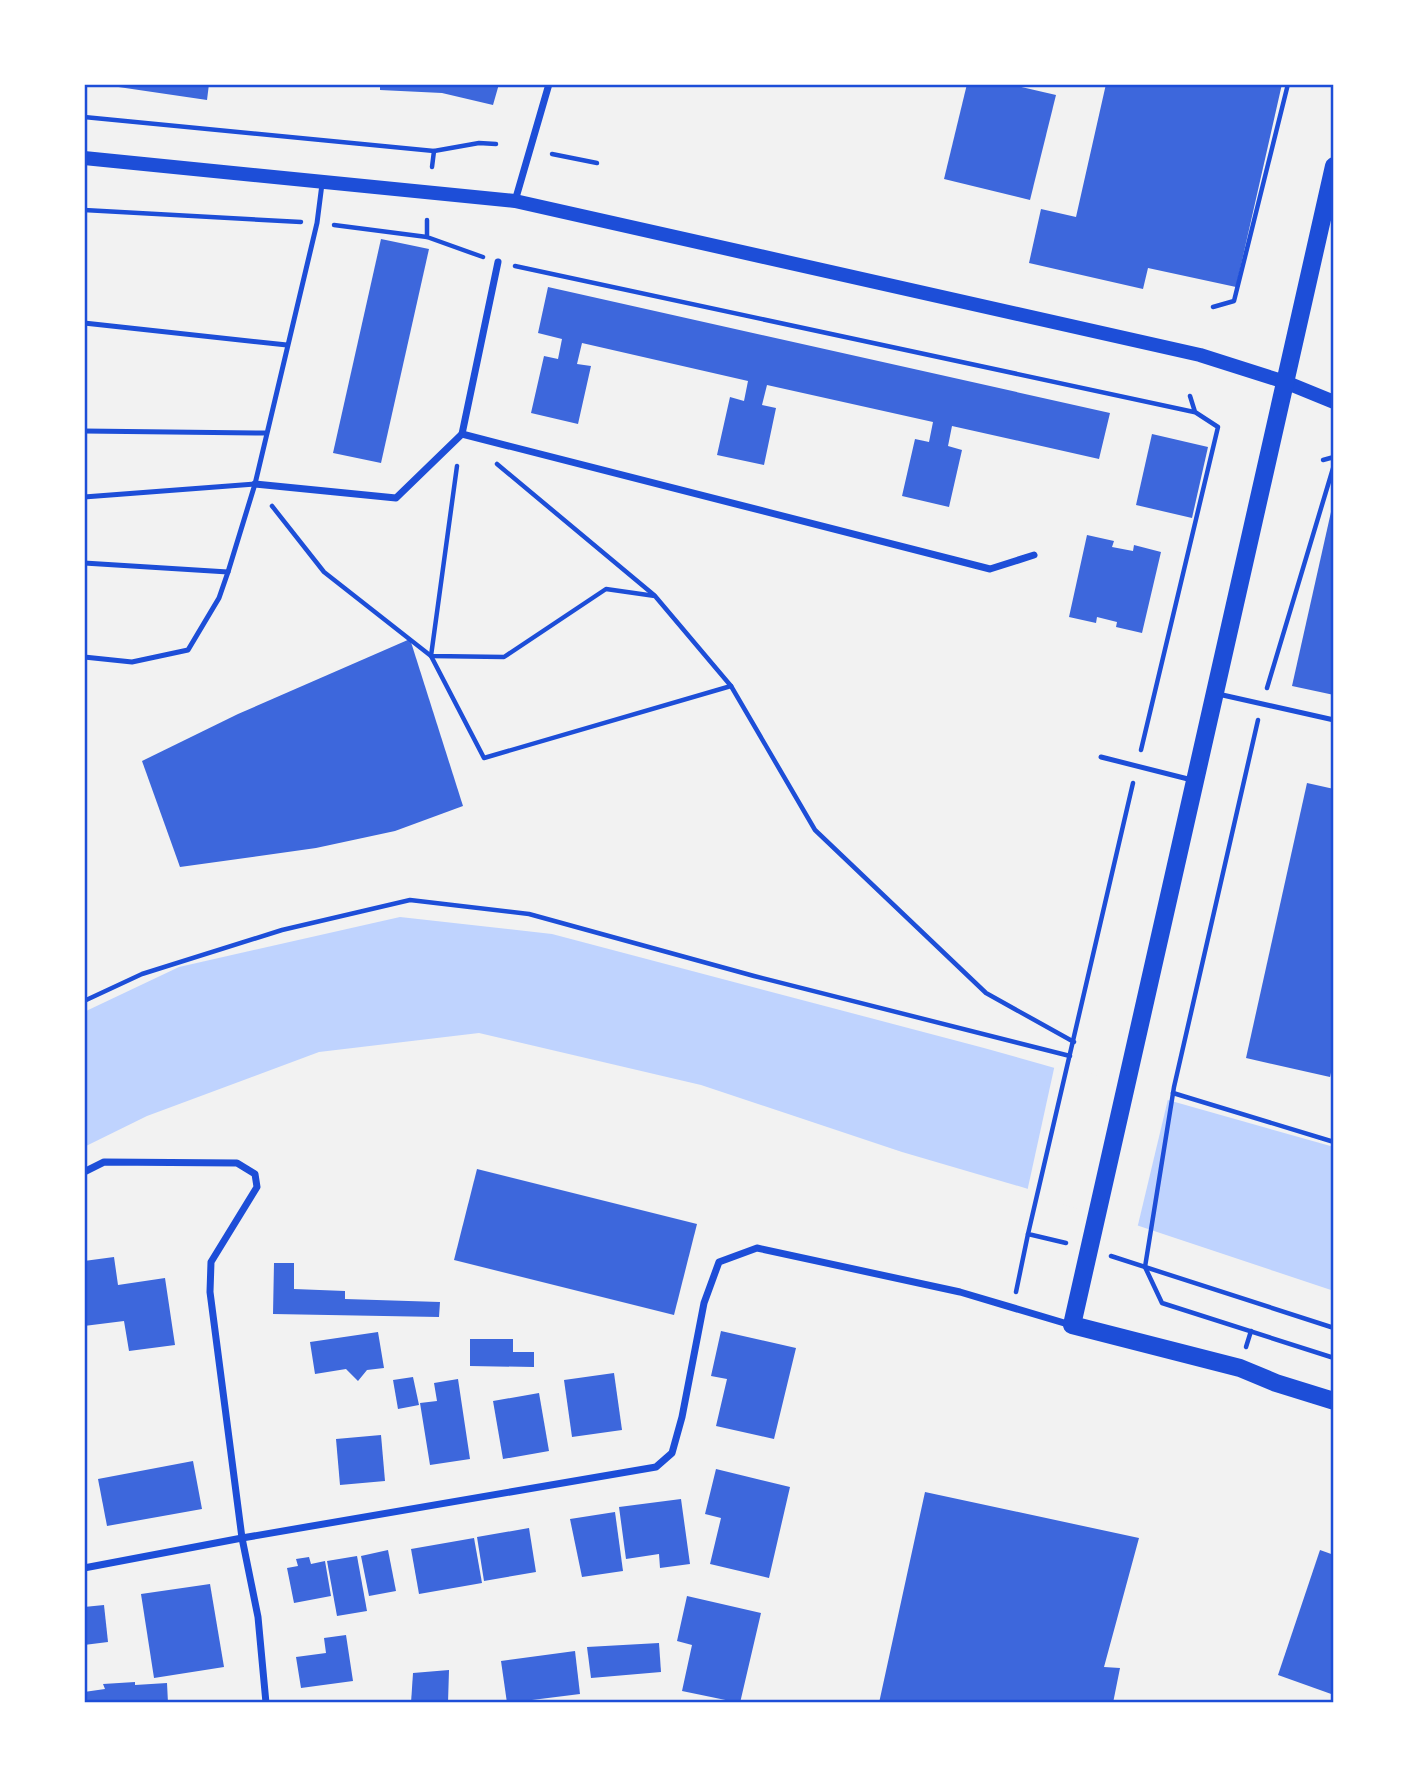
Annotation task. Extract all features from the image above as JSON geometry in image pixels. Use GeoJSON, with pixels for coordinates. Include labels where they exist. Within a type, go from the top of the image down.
{"type":"FeatureCollection","features":[{"type":"Feature","properties":{"kind":"main road"},"geometry":{"type":"LineString","coordinates":[[84,158],[515,201],[1200,355],[1285,382],[1334,402]]}},
{"type":"Feature","properties":{"kind":"main road"},"geometry":{"type":"LineString","coordinates":[[1332,1403],[1240,1368],[1072,1325],[1334,166]]}},
{"type":"Feature","properties":{"kind":"street"},"geometry":{"type":"LineString","coordinates":[[515,201],[549,84]]}},
{"type":"Feature","properties":{"kind":"street"},"geometry":{"type":"LineString","coordinates":[[255,484],[396,498],[462,434],[498,262]]}},
{"type":"Feature","properties":{"kind":"street"},"geometry":{"type":"LineString","coordinates":[[462,434],[990,569],[1034,555]]}},
{"type":"Feature","properties":{"kind":"street"},"geometry":{"type":"LineString","coordinates":[[84,1172],[104,1162],[237,1163],[255,1174],[257,1187],[211,1262],[210,1292],[242,1538],[258,1617],[266,1703]]}},
{"type":"Feature","properties":{"kind":"street"},"geometry":{"type":"LineString","coordinates":[[84,1568],[656,1467],[672,1453],[682,1417],[704,1303],[719,1262],[757,1248],[960,1292],[1072,1325]]}},
{"type":"Feature","properties":{"kind":"lane"},"geometry":{"type":"LineString","coordinates":[[84,657],[132,662],[188,650],[219,598],[255,484],[317,223],[323,181]]}},
{"type":"Feature","properties":{"kind":"lane"},"geometry":{"type":"LineString","coordinates":[[84,323],[286,345]]}},
{"type":"Feature","properties":{"kind":"lane"},"geometry":{"type":"LineString","coordinates":[[84,431],[265,433]]}},
{"type":"Feature","properties":{"kind":"lane"},"geometry":{"type":"LineString","coordinates":[[84,497],[255,484]]}},
{"type":"Feature","properties":{"kind":"lane"},"geometry":{"type":"LineString","coordinates":[[84,563],[228,572]]}},
{"type":"Feature","properties":{"kind":"lane"},"geometry":{"type":"LineString","coordinates":[[1215,693],[1334,720]]}},
{"type":"Feature","properties":{"kind":"lane"},"geometry":{"type":"LineString","coordinates":[[1101,757],[1195,781]]}},
{"type":"Feature","properties":{"kind":"path"},"geometry":{"type":"LineString","coordinates":[[1213,307],[1234,300],[1287,84]]}},
{"type":"Feature","properties":{"kind":"path"},"geometry":{"type":"LineString","coordinates":[[84,117],[434,151],[479,143],[496,144]]}},
{"type":"Feature","properties":{"kind":"path"},"geometry":{"type":"LineString","coordinates":[[432,167],[434,151]]}},
{"type":"Feature","properties":{"kind":"path"},"geometry":{"type":"LineString","coordinates":[[552,154],[597,163]]}},
{"type":"Feature","properties":{"kind":"path"},"geometry":{"type":"LineString","coordinates":[[84,210],[317,223],[427,237],[498,262],[1195,412],[1218,427],[1028,1234],[1013,1308]]}},
{"type":"Feature","properties":{"kind":"path"},"geometry":{"type":"LineString","coordinates":[[427,220],[427,237]]}},
{"type":"Feature","properties":{"kind":"path"},"geometry":{"type":"LineString","coordinates":[[1190,396],[1195,412]]}},
{"type":"Feature","properties":{"kind":"path"},"geometry":{"type":"LineString","coordinates":[[462,434],[655,596],[731,686],[815,830],[986,993],[1074,1042]]}},
{"type":"Feature","properties":{"kind":"path"},"geometry":{"type":"LineString","coordinates":[[431,656],[462,434]]}},
{"type":"Feature","properties":{"kind":"path"},"geometry":{"type":"LineString","coordinates":[[1323,460],[1334,457]]}},
{"type":"Feature","properties":{"kind":"path"},"geometry":{"type":"LineString","coordinates":[[1334,465],[1262,704],[1173,1090],[1145,1267],[1162,1303],[1334,1358]]}},
{"type":"Feature","properties":{"kind":"path"},"geometry":{"type":"LineString","coordinates":[[255,484],[324,572],[431,656],[484,758],[731,686]]}},
{"type":"Feature","properties":{"kind":"path"},"geometry":{"type":"LineString","coordinates":[[431,656],[504,657],[606,589],[655,596]]}},
{"type":"Feature","properties":{"kind":"path"},"geometry":{"type":"LineString","coordinates":[[84,1001],[142,974],[269,934],[410,900],[529,914],[1070,1058]]}},
{"type":"Feature","properties":{"kind":"path"},"geometry":{"type":"LineString","coordinates":[[1173,1090],[1334,1142]]}},
{"type":"Feature","properties":{"kind":"path"},"geometry":{"type":"LineString","coordinates":[[1028,1234],[1089,1249],[1334,1328]]}},
{"type":"Feature","properties":{"kind":"water"},"geometry":{"type":"Polygon","coordinates":[[[400,917],[552,934],[984,1048],[1334,1147],[1334,1291],[1025,1188],[902,1152],[701,1085],[479,1033],[319,1052],[147,1116],[84,1147],[84,1012],[179,967],[400,917]]]}},
{"type":"Feature","properties":{"kind":"pier"},"geometry":{"type":"Polygon","coordinates":[[[1055,1064],[1169,1095],[1137,1229],[1027,1192],[1055,1064]]]}},
{"type":"Feature","properties":{"kind":"building"},"geometry":{"type":"Polygon","coordinates":[[[98,84],[209,84],[207,100],[98,84]]]}},
{"type":"Feature","properties":{"kind":"building"},"geometry":{"type":"Polygon","coordinates":[[[380,84],[499,84],[493,105],[442,93],[380,90],[380,84]]]}},
{"type":"Feature","properties":{"kind":"building"},"geometry":{"type":"Polygon","coordinates":[[[967,84],[1009,84],[1056,95],[1030,200],[944,179],[967,84]]]}},
{"type":"Feature","properties":{"kind":"building"},"geometry":{"type":"Polygon","coordinates":[[[1106,84],[1282,84],[1236,287],[1148,268],[1143,289],[1029,263],[1041,209],[1076,217],[1106,84]]]}},
{"type":"Feature","properties":{"kind":"building"},"geometry":{"type":"Polygon","coordinates":[[[381,239],[429,249],[381,463],[333,453],[381,239]]]}},
{"type":"Feature","properties":{"kind":"building"},"geometry":{"type":"Polygon","coordinates":[[[548,287],[1110,413],[1099,459],[952,426],[948,446],[962,450],[949,507],[902,496],[915,439],[929,442],[933,422],[767,385],[762,405],[776,408],[764,465],[717,455],[730,397],[744,401],[748,381],[582,343],[577,364],[591,366],[578,424],[531,413],[544,356],[558,359],[562,339],[538,333],[548,287]]]}},
{"type":"Feature","properties":{"kind":"building"},"geometry":{"type":"Polygon","coordinates":[[[1152,434],[1208,447],[1192,518],[1136,505],[1152,434]]]}},
{"type":"Feature","properties":{"kind":"building"},"geometry":{"type":"Polygon","coordinates":[[[1334,503],[1334,695],[1292,686],[1334,503]]]}},
{"type":"Feature","properties":{"kind":"building"},"geometry":{"type":"Polygon","coordinates":[[[1087,535],[1114,541],[1112,547],[1133,551],[1134,545],[1161,552],[1142,633],[1116,627],[1117,622],[1097,617],[1096,623],[1069,617],[1087,535]]]}},
{"type":"Feature","properties":{"kind":"building"},"geometry":{"type":"Polygon","coordinates":[[[410,639],[463,806],[395,831],[316,848],[180,867],[142,761],[238,714],[410,639]]]}},
{"type":"Feature","properties":{"kind":"building"},"geometry":{"type":"Polygon","coordinates":[[[1307,783],[1334,789],[1334,1059],[1330,1077],[1246,1058],[1307,783]]]}},
{"type":"Feature","properties":{"kind":"building"},"geometry":{"type":"Polygon","coordinates":[[[477,1169],[697,1224],[674,1315],[454,1260],[477,1169]]]}},
{"type":"Feature","properties":{"kind":"building"},"geometry":{"type":"Polygon","coordinates":[[[114,1257],[118,1285],[165,1278],[175,1345],[129,1351],[124,1321],[84,1326],[84,1261],[114,1257]]]}},
{"type":"Feature","properties":{"kind":"building"},"geometry":{"type":"Polygon","coordinates":[[[274,1263],[294,1263],[294,1289],[345,1291],[345,1299],[440,1302],[439,1317],[273,1314],[274,1263]]]}},
{"type":"Feature","properties":{"kind":"building"},"geometry":{"type":"Polygon","coordinates":[[[721,1331],[796,1348],[774,1439],[716,1426],[727,1379],[711,1376],[721,1331]]]}},
{"type":"Feature","properties":{"kind":"building"},"geometry":{"type":"Polygon","coordinates":[[[378,1332],[384,1368],[367,1370],[358,1381],[346,1369],[315,1374],[310,1342],[378,1332]]]}},
{"type":"Feature","properties":{"kind":"building"},"geometry":{"type":"Polygon","coordinates":[[[470,1339],[513,1339],[513,1352],[534,1352],[534,1367],[470,1366],[470,1339]]]}},
{"type":"Feature","properties":{"kind":"building"},"geometry":{"type":"Polygon","coordinates":[[[614,1373],[622,1430],[572,1437],[564,1380],[614,1373]]]}},
{"type":"Feature","properties":{"kind":"building"},"geometry":{"type":"Polygon","coordinates":[[[413,1377],[419,1405],[398,1409],[393,1380],[413,1377]]]}},
{"type":"Feature","properties":{"kind":"building"},"geometry":{"type":"Polygon","coordinates":[[[458,1379],[470,1459],[430,1465],[420,1403],[437,1401],[434,1383],[458,1379]]]}},
{"type":"Feature","properties":{"kind":"building"},"geometry":{"type":"Polygon","coordinates":[[[539,1393],[549,1451],[503,1459],[493,1401],[539,1393]]]}},
{"type":"Feature","properties":{"kind":"building"},"geometry":{"type":"Polygon","coordinates":[[[381,1435],[385,1481],[340,1485],[336,1439],[381,1435]]]}},
{"type":"Feature","properties":{"kind":"building"},"geometry":{"type":"Polygon","coordinates":[[[193,1461],[202,1509],[107,1526],[98,1479],[193,1461]]]}},
{"type":"Feature","properties":{"kind":"building"},"geometry":{"type":"Polygon","coordinates":[[[716,1469],[790,1487],[769,1578],[710,1564],[721,1518],[705,1514],[716,1469]]]}},
{"type":"Feature","properties":{"kind":"building"},"geometry":{"type":"Polygon","coordinates":[[[925,1492],[1139,1538],[1104,1667],[1120,1668],[1113,1703],[879,1703],[925,1492]]]}},
{"type":"Feature","properties":{"kind":"building"},"geometry":{"type":"Polygon","coordinates":[[[681,1499],[690,1564],[660,1568],[659,1554],[626,1559],[619,1507],[681,1499]]]}},
{"type":"Feature","properties":{"kind":"building"},"geometry":{"type":"Polygon","coordinates":[[[615,1512],[623,1571],[582,1577],[570,1519],[615,1512]]]}},
{"type":"Feature","properties":{"kind":"building"},"geometry":{"type":"Polygon","coordinates":[[[529,1528],[536,1572],[484,1581],[477,1537],[529,1528]]]}},
{"type":"Feature","properties":{"kind":"building"},"geometry":{"type":"Polygon","coordinates":[[[474,1538],[482,1583],[419,1594],[411,1549],[474,1538]]]}},
{"type":"Feature","properties":{"kind":"building"},"geometry":{"type":"Polygon","coordinates":[[[388,1550],[396,1591],[369,1596],[361,1556],[388,1550]]]}},
{"type":"Feature","properties":{"kind":"building"},"geometry":{"type":"Polygon","coordinates":[[[1320,1550],[1334,1555],[1334,1695],[1278,1675],[1320,1550]]]}},
{"type":"Feature","properties":{"kind":"building"},"geometry":{"type":"Polygon","coordinates":[[[357,1556],[367,1611],[337,1616],[327,1561],[357,1556]]]}},
{"type":"Feature","properties":{"kind":"building"},"geometry":{"type":"Polygon","coordinates":[[[309,1557],[311,1564],[325,1561],[331,1596],[294,1603],[287,1568],[298,1566],[296,1559],[309,1557]]]}},
{"type":"Feature","properties":{"kind":"building"},"geometry":{"type":"Polygon","coordinates":[[[210,1584],[224,1667],[154,1678],[141,1594],[210,1584]]]}},
{"type":"Feature","properties":{"kind":"building"},"geometry":{"type":"Polygon","coordinates":[[[687,1596],[761,1613],[740,1703],[682,1691],[692,1645],[677,1641],[687,1596]]]}},
{"type":"Feature","properties":{"kind":"building"},"geometry":{"type":"Polygon","coordinates":[[[104,1605],[108,1642],[84,1645],[84,1607],[104,1605]]]}},
{"type":"Feature","properties":{"kind":"building"},"geometry":{"type":"Polygon","coordinates":[[[346,1635],[353,1681],[301,1688],[296,1657],[326,1653],[324,1638],[346,1635]]]}},
{"type":"Feature","properties":{"kind":"building"},"geometry":{"type":"Polygon","coordinates":[[[659,1643],[661,1672],[591,1678],[587,1647],[659,1643]]]}},
{"type":"Feature","properties":{"kind":"building"},"geometry":{"type":"Polygon","coordinates":[[[575,1651],[580,1694],[507,1703],[501,1661],[575,1651]]]}},
{"type":"Feature","properties":{"kind":"building"},"geometry":{"type":"Polygon","coordinates":[[[449,1670],[448,1703],[411,1703],[413,1673],[449,1670]]]}},
{"type":"Feature","properties":{"kind":"building"},"geometry":{"type":"Polygon","coordinates":[[[135,1682],[135,1685],[167,1683],[168,1703],[84,1703],[84,1692],[105,1689],[103,1684],[135,1682]]]}}]}
